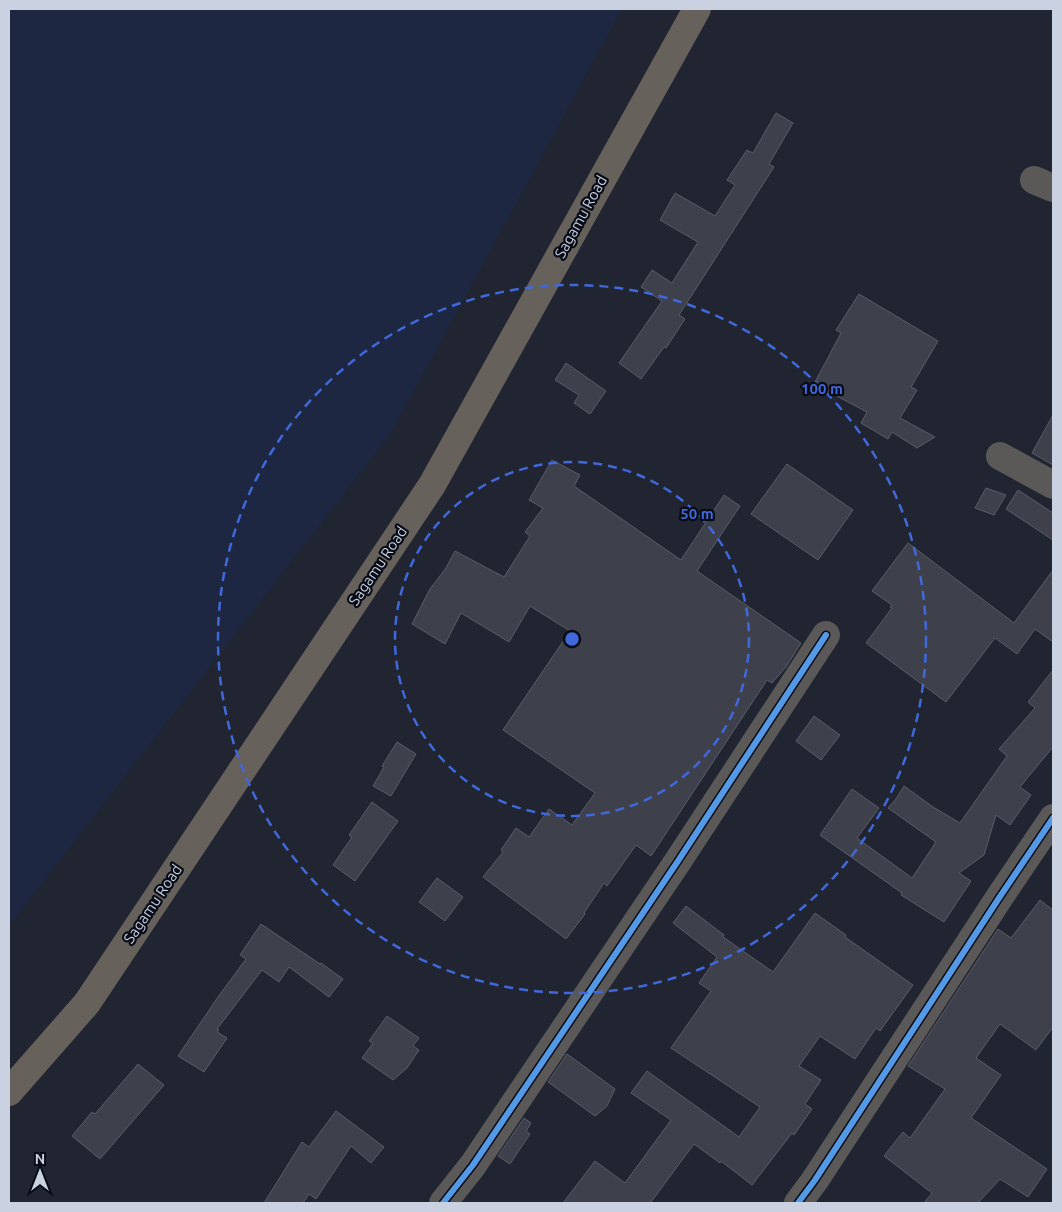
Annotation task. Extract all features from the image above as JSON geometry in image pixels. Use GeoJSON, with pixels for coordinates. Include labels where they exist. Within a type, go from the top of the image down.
{"type":"FeatureCollection","features":[{"type":"Feature","properties":{"kind":"highway","name":"Sagamu Road"},"geometry":{"type":"LineString","coordinates":[[9,1092],[87,1003],[432,485],[697,9]]}},
{"type":"Feature","properties":{"kind":"street"},"geometry":{"type":"LineString","coordinates":[[1000,456],[1053,485]]}},
{"type":"Feature","properties":{"kind":"street"},"geometry":{"type":"LineString","coordinates":[[443,1203],[473,1165],[678,861],[826,635]]}},
{"type":"Feature","properties":{"kind":"street"},"geometry":{"type":"LineString","coordinates":[[798,1203],[1053,818]]}},
{"type":"Feature","properties":{"kind":"shaded area"},"geometry":{"type":"Polygon","coordinates":[[[9,9],[622,9],[391,433],[9,926],[9,9]]]}},
{"type":"Feature","properties":{"kind":"building"},"geometry":{"type":"Polygon","coordinates":[[[776,113],[793,123],[769,164],[774,167],[679,315],[685,319],[666,348],[664,347],[641,379],[619,363],[662,301],[641,287],[652,270],[672,283],[698,242],[660,220],[675,193],[715,216],[735,185],[727,180],[747,150],[753,153],[776,113]]]}},
{"type":"Feature","properties":{"kind":"building"},"geometry":{"type":"Polygon","coordinates":[[[859,294],[938,341],[911,387],[917,390],[900,418],[935,437],[917,448],[892,432],[888,439],[861,423],[867,412],[814,384],[841,333],[836,330],[859,294]]]}},
{"type":"Feature","properties":{"kind":"building"},"geometry":{"type":"Polygon","coordinates":[[[566,363],[606,391],[590,414],[574,403],[579,395],[555,380],[566,363]]]}},
{"type":"Feature","properties":{"kind":"building"},"geometry":{"type":"Polygon","coordinates":[[[1053,415],[1053,465],[1032,453],[1053,415]]]}},
{"type":"Feature","properties":{"kind":"building"},"geometry":{"type":"Polygon","coordinates":[[[552,460],[580,475],[574,486],[681,560],[724,495],[740,506],[697,571],[801,643],[786,667],[772,683],[767,680],[651,856],[636,845],[607,886],[604,883],[585,914],[566,939],[483,877],[503,852],[501,850],[516,828],[529,837],[549,809],[572,825],[595,793],[503,730],[570,631],[530,606],[509,642],[461,613],[445,644],[412,624],[430,589],[446,568],[455,551],[504,577],[530,536],[525,532],[543,508],[529,500],[552,460]]]}},
{"type":"Feature","properties":{"kind":"building"},"geometry":{"type":"Polygon","coordinates":[[[787,464],[853,510],[818,560],[751,514],[787,464]]]}},
{"type":"Feature","properties":{"kind":"building"},"geometry":{"type":"Polygon","coordinates":[[[986,488],[1006,495],[994,515],[975,508],[986,488]]]}},
{"type":"Feature","properties":{"kind":"building"},"geometry":{"type":"Polygon","coordinates":[[[1018,490],[1053,513],[1053,540],[1006,509],[1018,490]]]}},
{"type":"Feature","properties":{"kind":"building"},"geometry":{"type":"Polygon","coordinates":[[[908,543],[1014,623],[1053,570],[1053,642],[1035,629],[1017,654],[995,638],[946,702],[866,643],[892,608],[890,607],[892,605],[872,591],[908,543]]]}},
{"type":"Feature","properties":{"kind":"building"},"geometry":{"type":"Polygon","coordinates":[[[1053,670],[1053,747],[1020,787],[1031,795],[1010,825],[996,815],[984,855],[959,873],[971,881],[944,922],[901,895],[902,893],[820,835],[852,789],[879,808],[857,838],[912,878],[936,842],[888,808],[904,786],[933,807],[960,823],[1007,756],[999,749],[1035,708],[1028,702],[1053,670]]]}},
{"type":"Feature","properties":{"kind":"building"},"geometry":{"type":"Polygon","coordinates":[[[814,716],[840,735],[821,760],[796,741],[814,716]]]}},
{"type":"Feature","properties":{"kind":"building"},"geometry":{"type":"Polygon","coordinates":[[[397,742],[416,754],[391,796],[373,786],[384,767],[382,766],[397,742]]]}},
{"type":"Feature","properties":{"kind":"building"},"geometry":{"type":"Polygon","coordinates":[[[372,802],[398,821],[355,881],[333,865],[352,837],[349,835],[372,802]]]}},
{"type":"Feature","properties":{"kind":"building"},"geometry":{"type":"Polygon","coordinates":[[[437,878],[463,897],[445,921],[419,902],[437,878]]]}},
{"type":"Feature","properties":{"kind":"building"},"geometry":{"type":"Polygon","coordinates":[[[1040,900],[1053,910],[1053,1027],[1036,1050],[1000,1024],[976,1058],[1001,1075],[971,1118],[1047,1169],[1028,1197],[1000,1179],[978,1203],[924,1203],[932,1193],[884,1156],[903,1132],[910,1138],[945,1089],[908,1066],[998,929],[1011,938],[1040,900]]]}},
{"type":"Feature","properties":{"kind":"building"},"geometry":{"type":"Polygon","coordinates":[[[686,906],[724,935],[723,937],[773,972],[815,913],[846,935],[845,937],[913,985],[880,1031],[876,1028],[855,1059],[820,1036],[799,1066],[821,1080],[805,1104],[812,1109],[794,1135],[792,1133],[752,1185],[721,1161],[720,1163],[694,1144],[651,1202],[653,1203],[563,1203],[595,1161],[625,1183],[671,1120],[631,1093],[647,1071],[739,1137],[760,1107],[671,1048],[711,991],[699,983],[717,957],[673,923],[686,906]]]}},
{"type":"Feature","properties":{"kind":"building"},"geometry":{"type":"Polygon","coordinates":[[[261,924],[343,979],[329,997],[289,967],[279,982],[262,970],[217,1029],[219,1030],[217,1032],[227,1038],[204,1072],[178,1056],[246,959],[240,955],[261,924]]]}},
{"type":"Feature","properties":{"kind":"building"},"geometry":{"type":"Polygon","coordinates":[[[387,1016],[419,1038],[413,1046],[419,1050],[407,1068],[393,1080],[362,1058],[373,1043],[369,1041],[387,1016]]]}},
{"type":"Feature","properties":{"kind":"building"},"geometry":{"type":"Polygon","coordinates":[[[567,1054],[615,1089],[607,1106],[595,1116],[548,1082],[567,1054]]]}},
{"type":"Feature","properties":{"kind":"building"},"geometry":{"type":"Polygon","coordinates":[[[138,1064],[164,1085],[100,1159],[72,1136],[92,1112],[95,1114],[138,1064]]]}},
{"type":"Feature","properties":{"kind":"building"},"geometry":{"type":"Polygon","coordinates":[[[336,1111],[384,1147],[371,1163],[351,1146],[316,1199],[309,1194],[303,1203],[264,1203],[302,1142],[309,1147],[336,1111]]]}},
{"type":"Feature","properties":{"kind":"building"},"geometry":{"type":"Polygon","coordinates":[[[524,1118],[531,1123],[526,1131],[530,1134],[510,1164],[498,1156],[524,1118]]]}},
{"type":"Feature","properties":{"kind":"cycle path"},"geometry":{"type":"LineString","coordinates":[[443,1203],[473,1165],[678,861],[826,635]]}},
{"type":"Feature","properties":{"kind":"cycle path"},"geometry":{"type":"LineString","coordinates":[[798,1203],[1053,818]]}}]}
